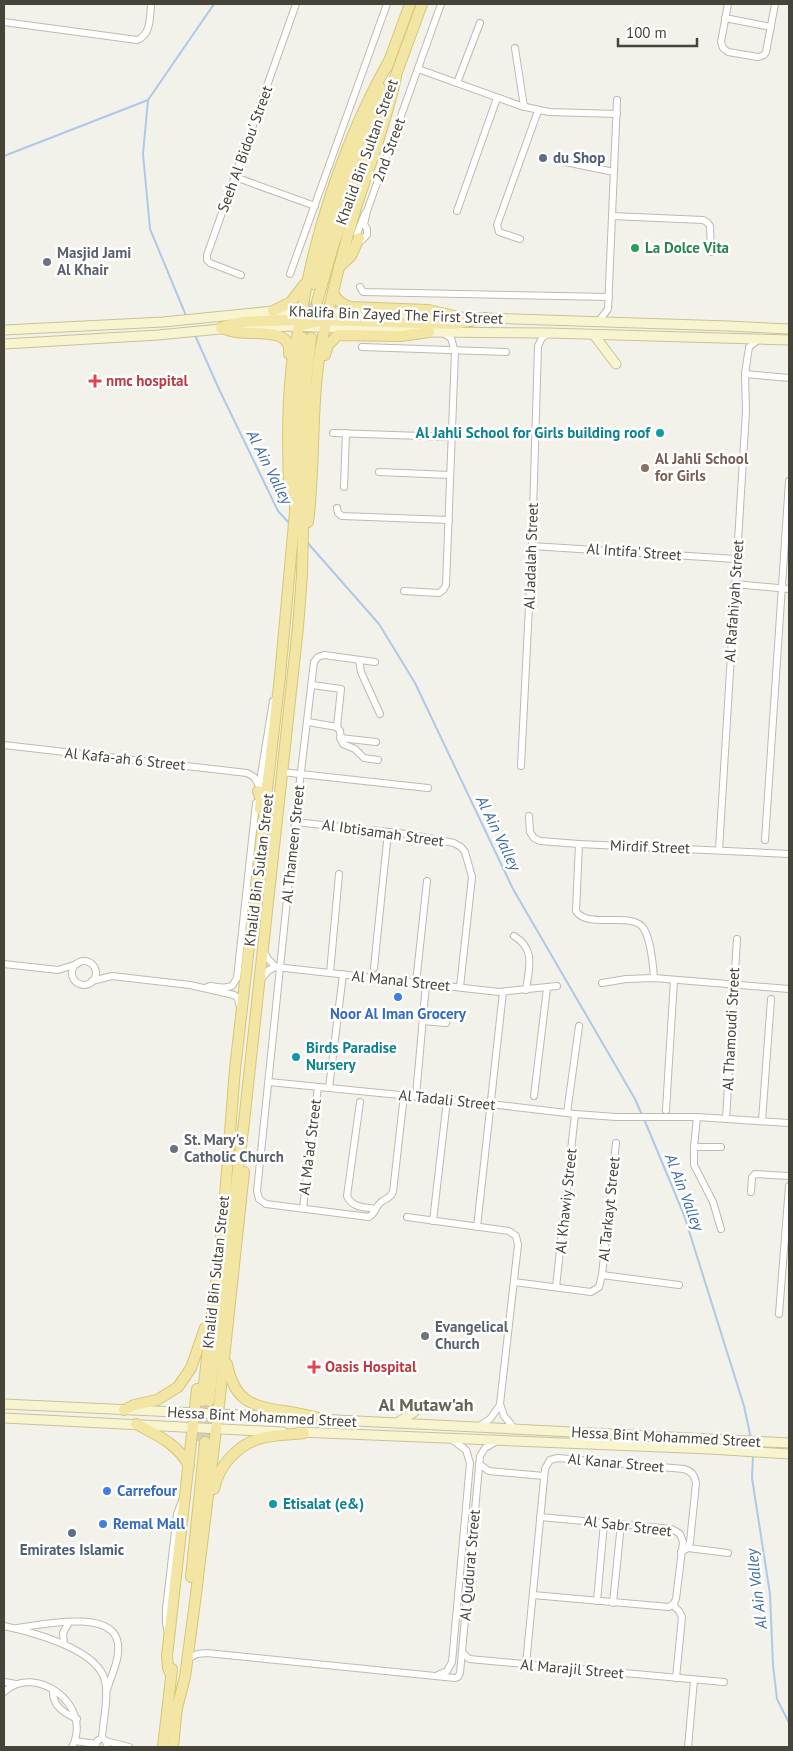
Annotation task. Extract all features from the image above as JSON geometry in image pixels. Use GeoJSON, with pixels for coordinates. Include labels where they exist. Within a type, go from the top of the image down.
{"type":"FeatureCollection","features":[{"type":"Feature","properties":{"kind":"main road","name":"Khalid Bin Sultan Street"},"geometry":{"type":"LineString","coordinates":[[410,4],[326,237],[313,302],[422,4]]}},
{"type":"Feature","properties":{"kind":"main road"},"geometry":{"type":"LineString","coordinates":[[288,410],[292,363],[318,235],[368,100],[389,61]]}},
{"type":"Feature","properties":{"kind":"main road"},"geometry":{"type":"LineString","coordinates":[[314,420],[319,363],[333,291],[355,211],[383,131],[396,77]]}},
{"type":"Feature","properties":{"kind":"main road"},"geometry":{"type":"LineString","coordinates":[[339,266],[351,256],[359,238]]}},
{"type":"Feature","properties":{"kind":"main road"},"geometry":{"type":"LineString","coordinates":[[273,311],[286,306],[296,298],[308,278]]}},
{"type":"Feature","properties":{"kind":"main road"},"geometry":{"type":"LineString","coordinates":[[333,291],[333,295],[340,302],[350,307],[428,310],[455,316]]}},
{"type":"Feature","properties":{"kind":"main road","name":"Khalifa Bin Zayed The First Street"},"geometry":{"type":"LineString","coordinates":[[4,330],[162,322],[273,311],[300,319],[327,320],[455,316],[789,329]]}},
{"type":"Feature","properties":{"kind":"main road"},"geometry":{"type":"LineString","coordinates":[[222,329],[230,324],[250,321],[314,317],[327,320],[454,324],[484,318]]}},
{"type":"Feature","properties":{"kind":"main road","name":"Khalifa Bin Zayed The First Street"},"geometry":{"type":"LineString","coordinates":[[327,320],[429,332],[548,333],[789,340]]}},
{"type":"Feature","properties":{"kind":"main road"},"geometry":{"type":"LineString","coordinates":[[4,344],[158,335],[222,329],[242,334],[275,334],[284,337],[290,348],[286,390],[288,410],[301,467]]}},
{"type":"Feature","properties":{"kind":"main road"},"geometry":{"type":"LineString","coordinates":[[301,467],[314,420],[326,351],[335,336],[346,334],[400,336],[429,332]]}},
{"type":"Feature","properties":{"kind":"main road"},"geometry":{"type":"LineString","coordinates":[[594,335],[616,364]]}},
{"type":"Feature","properties":{"kind":"main road","name":"Khalid Bin Sultan Street"},"geometry":{"type":"LineString","coordinates":[[301,467],[302,575],[282,772],[242,1141],[206,1401],[229,1138],[260,866],[301,467],[307,338]]}},
{"type":"Feature","properties":{"kind":"main road"},"geometry":{"type":"LineString","coordinates":[[258,789],[261,800],[256,838],[260,866]]}},
{"type":"Feature","properties":{"kind":"main road"},"geometry":{"type":"LineString","coordinates":[[171,1675],[166,1660],[222,1171],[229,1138]]}},
{"type":"Feature","properties":{"kind":"main road"},"geometry":{"type":"LineString","coordinates":[[165,1747],[184,1686],[188,1659],[217,1428],[243,1186],[242,1141]]}},
{"type":"Feature","properties":{"kind":"main road"},"geometry":{"type":"LineString","coordinates":[[124,1410],[134,1405],[151,1402],[163,1397],[178,1386],[194,1363],[205,1328]]}},
{"type":"Feature","properties":{"kind":"main road"},"geometry":{"type":"LineString","coordinates":[[225,1351],[228,1374],[232,1384],[247,1401],[268,1410],[296,1413],[322,1419]]}},
{"type":"Feature","properties":{"kind":"main road","name":"Hessa Bint Mohammed Street"},"geometry":{"type":"LineString","coordinates":[[4,1404],[475,1427],[711,1444],[789,1454]]}},
{"type":"Feature","properties":{"kind":"main road"},"geometry":{"type":"LineString","coordinates":[[397,1423],[414,1412]]}},
{"type":"Feature","properties":{"kind":"main road","name":"Hessa Bint Mohammed Street"},"geometry":{"type":"LineString","coordinates":[[4,1418],[499,1441],[711,1444],[789,1443]]}},
{"type":"Feature","properties":{"kind":"main road"},"geometry":{"type":"LineString","coordinates":[[136,1424],[174,1446],[182,1454],[189,1466]]}},
{"type":"Feature","properties":{"kind":"main road"},"geometry":{"type":"LineString","coordinates":[[200,1561],[215,1483],[228,1459],[243,1446],[256,1440],[304,1433]]}},
{"type":"Feature","properties":{"kind":"main road"},"geometry":{"type":"LineString","coordinates":[[165,1747],[171,1675],[201,1442],[176,1712]]}},
{"type":"Feature","properties":{"kind":"street"},"geometry":{"type":"LineString","coordinates":[[4,22],[137,40],[144,36],[148,30],[152,4]]}},
{"type":"Feature","properties":{"kind":"street","name":"Seeh Al Bidou' Street"},"geometry":{"type":"LineString","coordinates":[[241,275],[212,265],[208,262],[207,257],[296,4]]}},
{"type":"Feature","properties":{"kind":"street"},"geometry":{"type":"LineString","coordinates":[[290,274],[387,4]]}},
{"type":"Feature","properties":{"kind":"street","name":"2nd Street"},"geometry":{"type":"LineString","coordinates":[[359,238],[357,234],[367,211],[441,4]]}},
{"type":"Feature","properties":{"kind":"street"},"geometry":{"type":"LineString","coordinates":[[728,4],[721,42],[723,48],[728,52],[758,57],[762,56],[767,50],[775,4]]}},
{"type":"Feature","properties":{"kind":"street"},"geometry":{"type":"LineString","coordinates":[[725,18],[771,27]]}},
{"type":"Feature","properties":{"kind":"street"},"geometry":{"type":"LineString","coordinates":[[457,83],[480,23]]}},
{"type":"Feature","properties":{"kind":"street"},"geometry":{"type":"LineString","coordinates":[[515,48],[524,107]]}},
{"type":"Feature","properties":{"kind":"street"},"geometry":{"type":"LineString","coordinates":[[418,69],[524,107],[559,113],[617,114]]}},
{"type":"Feature","properties":{"kind":"street"},"geometry":{"type":"LineString","coordinates":[[457,211],[497,98]]}},
{"type":"Feature","properties":{"kind":"street"},"geometry":{"type":"LineString","coordinates":[[599,321],[608,309],[609,298],[617,100]]}},
{"type":"Feature","properties":{"kind":"street"},"geometry":{"type":"LineString","coordinates":[[520,239],[500,232],[497,224],[538,110]]}},
{"type":"Feature","properties":{"kind":"street"},"geometry":{"type":"LineString","coordinates":[[566,162],[614,172]]}},
{"type":"Feature","properties":{"kind":"street"},"geometry":{"type":"LineString","coordinates":[[234,177],[315,206]]}},
{"type":"Feature","properties":{"kind":"street"},"geometry":{"type":"LineString","coordinates":[[612,216],[703,220],[710,226],[710,252]]}},
{"type":"Feature","properties":{"kind":"street"},"geometry":{"type":"LineString","coordinates":[[360,287],[363,292],[609,298]]}},
{"type":"Feature","properties":{"kind":"street"},"geometry":{"type":"LineString","coordinates":[[608,309],[617,322]]}},
{"type":"Feature","properties":{"kind":"street"},"geometry":{"type":"LineString","coordinates":[[442,332],[450,336],[455,350]]}},
{"type":"Feature","properties":{"kind":"street"},"geometry":{"type":"LineString","coordinates":[[404,591],[439,592],[445,588],[455,350],[459,336],[466,332]]}},
{"type":"Feature","properties":{"kind":"street"},"geometry":{"type":"LineString","coordinates":[[528,333],[534,338],[538,346]]}},
{"type":"Feature","properties":{"kind":"street"},"geometry":{"type":"LineString","coordinates":[[538,346],[542,338],[548,333]]}},
{"type":"Feature","properties":{"kind":"street"},"geometry":{"type":"LineString","coordinates":[[738,338],[744,344],[747,352]]}},
{"type":"Feature","properties":{"kind":"street"},"geometry":{"type":"LineString","coordinates":[[747,352],[751,344],[759,339]]}},
{"type":"Feature","properties":{"kind":"street","name":"Al Jadalah Street"},"geometry":{"type":"LineString","coordinates":[[521,766],[532,546],[538,346]]}},
{"type":"Feature","properties":{"kind":"street"},"geometry":{"type":"LineString","coordinates":[[362,347],[506,352]]}},
{"type":"Feature","properties":{"kind":"street","name":"Al Rafahiyah Street"},"geometry":{"type":"LineString","coordinates":[[719,850],[746,411],[745,374],[747,352]]}},
{"type":"Feature","properties":{"kind":"street"},"geometry":{"type":"LineString","coordinates":[[745,374],[789,378]]}},
{"type":"Feature","properties":{"kind":"street"},"geometry":{"type":"LineString","coordinates":[[333,433],[452,437]]}},
{"type":"Feature","properties":{"kind":"street"},"geometry":{"type":"LineString","coordinates":[[344,487],[346,434]]}},
{"type":"Feature","properties":{"kind":"street"},"geometry":{"type":"LineString","coordinates":[[380,472],[450,475]]}},
{"type":"Feature","properties":{"kind":"street"},"geometry":{"type":"LineString","coordinates":[[765,840],[789,481]]}},
{"type":"Feature","properties":{"kind":"street"},"geometry":{"type":"LineString","coordinates":[[337,508],[338,513],[342,516],[449,520]]}},
{"type":"Feature","properties":{"kind":"street","name":"Al Intifa' Street"},"geometry":{"type":"LineString","coordinates":[[532,546],[736,558]]}},
{"type":"Feature","properties":{"kind":"street"},"geometry":{"type":"LineString","coordinates":[[734,584],[789,589]]}},
{"type":"Feature","properties":{"kind":"street","name":"Al Thameen Street"},"geometry":{"type":"LineString","coordinates":[[303,1208],[266,1204],[258,1197],[257,1191],[269,1082],[278,967],[314,662],[318,657],[324,655],[374,662]]}},
{"type":"Feature","properties":{"kind":"street"},"geometry":{"type":"LineString","coordinates":[[359,660],[360,669],[380,714]]}},
{"type":"Feature","properties":{"kind":"street"},"geometry":{"type":"LineString","coordinates":[[223,988],[232,986],[237,978],[258,789],[273,699],[280,676]]}},
{"type":"Feature","properties":{"kind":"street"},"geometry":{"type":"LineString","coordinates":[[312,685],[342,689],[337,726],[343,744],[355,749],[364,758],[378,760]]}},
{"type":"Feature","properties":{"kind":"street"},"geometry":{"type":"LineString","coordinates":[[308,722],[337,726]]}},
{"type":"Feature","properties":{"kind":"street"},"geometry":{"type":"LineString","coordinates":[[340,738],[376,742]]}},
{"type":"Feature","properties":{"kind":"street","name":"Al Kafa-ah 6 Street"},"geometry":{"type":"LineString","coordinates":[[4,745],[247,773]]}},
{"type":"Feature","properties":{"kind":"street"},"geometry":{"type":"LineString","coordinates":[[247,773],[257,770],[262,763]]}},
{"type":"Feature","properties":{"kind":"street"},"geometry":{"type":"LineString","coordinates":[[282,772],[428,788]]}},
{"type":"Feature","properties":{"kind":"street"},"geometry":{"type":"LineString","coordinates":[[247,773],[254,777],[258,789]]}},
{"type":"Feature","properties":{"kind":"street","name":"Mirdif Street"},"geometry":{"type":"LineString","coordinates":[[529,816],[530,832],[537,840],[578,844],[789,854]]}},
{"type":"Feature","properties":{"kind":"street","name":"Al Ibtisamah Street"},"geometry":{"type":"LineString","coordinates":[[295,822],[420,836],[459,845],[465,852],[469,862],[472,884],[460,987]]}},
{"type":"Feature","properties":{"kind":"street"},"geometry":{"type":"LineString","coordinates":[[374,968],[388,832]]}},
{"type":"Feature","properties":{"kind":"street"},"geometry":{"type":"LineString","coordinates":[[578,844],[576,912],[584,918],[632,922],[642,926],[651,954],[654,978]]}},
{"type":"Feature","properties":{"kind":"street"},"geometry":{"type":"LineString","coordinates":[[330,973],[339,874]]}},
{"type":"Feature","properties":{"kind":"street"},"geometry":{"type":"LineString","coordinates":[[416,982],[427,882]]}},
{"type":"Feature","properties":{"kind":"street"},"geometry":{"type":"LineString","coordinates":[[206,988],[210,986],[236,987],[241,982],[245,944],[253,921]]}},
{"type":"Feature","properties":{"kind":"street"},"geometry":{"type":"LineString","coordinates":[[514,936],[524,942],[530,954],[526,990]]}},
{"type":"Feature","properties":{"kind":"street","name":"Al Thamoudi Street"},"geometry":{"type":"LineString","coordinates":[[726,1119],[737,939]]}},
{"type":"Feature","properties":{"kind":"street"},"geometry":{"type":"LineString","coordinates":[[263,948],[268,959],[278,967]]}},
{"type":"Feature","properties":{"kind":"street"},"geometry":{"type":"LineString","coordinates":[[4,964],[58,970],[85,961],[112,976],[206,988],[232,994],[238,998],[239,1002],[233,1053],[236,1070]]}},
{"type":"Feature","properties":{"kind":"street"},"geometry":{"type":"LineString","coordinates":[[75,981],[72,970],[77,964]]}},
{"type":"Feature","properties":{"kind":"street"},"geometry":{"type":"LineString","coordinates":[[92,981],[95,974],[94,967]]}},
{"type":"Feature","properties":{"kind":"street"},"geometry":{"type":"LineString","coordinates":[[259,980],[269,970],[278,967]]}},
{"type":"Feature","properties":{"kind":"street","name":"Al Manal Street"},"geometry":{"type":"LineString","coordinates":[[278,967],[502,992],[557,986]]}},
{"type":"Feature","properties":{"kind":"street"},"geometry":{"type":"LineString","coordinates":[[58,970],[82,985],[112,976]]}},
{"type":"Feature","properties":{"kind":"street"},"geometry":{"type":"LineString","coordinates":[[330,1088],[343,974]]}},
{"type":"Feature","properties":{"kind":"street"},"geometry":{"type":"LineString","coordinates":[[602,983],[626,979],[654,978],[789,989]]}},
{"type":"Feature","properties":{"kind":"street"},"geometry":{"type":"LineString","coordinates":[[666,1110],[674,980]]}},
{"type":"Feature","properties":{"kind":"street"},"geometry":{"type":"LineString","coordinates":[[416,1096],[426,984]]}},
{"type":"Feature","properties":{"kind":"street"},"geometry":{"type":"LineString","coordinates":[[534,1096],[547,988]]}},
{"type":"Feature","properties":{"kind":"street"},"geometry":{"type":"LineString","coordinates":[[477,1226],[502,992]]}},
{"type":"Feature","properties":{"kind":"street"},"geometry":{"type":"LineString","coordinates":[[762,1121],[770,998]]}},
{"type":"Feature","properties":{"kind":"street"},"geometry":{"type":"LineString","coordinates":[[423,1021],[446,1023]]}},
{"type":"Feature","properties":{"kind":"street"},"geometry":{"type":"LineString","coordinates":[[567,1114],[579,1026]]}},
{"type":"Feature","properties":{"kind":"street","name":"Al Tadali Street"},"geometry":{"type":"LineString","coordinates":[[269,1082],[416,1096],[567,1114],[624,1117],[697,1117],[789,1123]]}},
{"type":"Feature","properties":{"kind":"street","name":"Al Ma'ad Street"},"geometry":{"type":"LineString","coordinates":[[303,1208],[318,1086]]}},
{"type":"Feature","properties":{"kind":"street"},"geometry":{"type":"LineString","coordinates":[[303,1208],[369,1217],[381,1202],[390,1197],[393,1190],[404,1095]]}},
{"type":"Feature","properties":{"kind":"street"},"geometry":{"type":"LineString","coordinates":[[433,1221],[447,1100]]}},
{"type":"Feature","properties":{"kind":"street"},"geometry":{"type":"LineString","coordinates":[[360,1102],[348,1196],[352,1204],[375,1209]]}},
{"type":"Feature","properties":{"kind":"street","name":"Al Khawiy Street"},"geometry":{"type":"LineString","coordinates":[[556,1287],[575,1114]]}},
{"type":"Feature","properties":{"kind":"street"},"geometry":{"type":"LineString","coordinates":[[697,1117],[694,1166],[713,1202],[721,1229]]}},
{"type":"Feature","properties":{"kind":"street","name":"Al Tarkayt Street"},"geometry":{"type":"LineString","coordinates":[[514,1282],[593,1292],[600,1285],[616,1143]]}},
{"type":"Feature","properties":{"kind":"street"},"geometry":{"type":"LineString","coordinates":[[694,1147],[721,1147]]}},
{"type":"Feature","properties":{"kind":"street"},"geometry":{"type":"LineString","coordinates":[[751,1192],[752,1177],[755,1174],[789,1176]]}},
{"type":"Feature","properties":{"kind":"street"},"geometry":{"type":"LineString","coordinates":[[779,1314],[787,1247],[789,1186]]}},
{"type":"Feature","properties":{"kind":"street"},"geometry":{"type":"LineString","coordinates":[[407,1217],[509,1230],[516,1236],[518,1245],[500,1404],[504,1416],[516,1430]]}},
{"type":"Feature","properties":{"kind":"street","name":"Al Tarkayt Street"},"geometry":{"type":"LineString","coordinates":[[602,1275],[679,1285]]}},
{"type":"Feature","properties":{"kind":"street"},"geometry":{"type":"LineString","coordinates":[[475,1427],[490,1419],[500,1404]]}},
{"type":"Feature","properties":{"kind":"street","name":"Al Qudurat Street"},"geometry":{"type":"LineString","coordinates":[[450,1439],[464,1447],[470,1462],[450,1667]]}},
{"type":"Feature","properties":{"kind":"street","name":"Al Qudurat Street"},"geometry":{"type":"LineString","coordinates":[[453,1678],[459,1676],[462,1652],[479,1464],[483,1450],[487,1446],[499,1441]]}},
{"type":"Feature","properties":{"kind":"street","name":"Al Kanar Street"},"geometry":{"type":"LineString","coordinates":[[544,1476],[545,1466],[548,1462],[558,1458],[689,1471],[695,1477],[696,1484],[688,1548]]}},
{"type":"Feature","properties":{"kind":"street"},"geometry":{"type":"LineString","coordinates":[[479,1464],[489,1471],[544,1476],[526,1664]]}},
{"type":"Feature","properties":{"kind":"street"},"geometry":{"type":"LineString","coordinates":[[478,1477],[489,1471]]}},
{"type":"Feature","properties":{"kind":"street"},"geometry":{"type":"LineString","coordinates":[[467,1495],[476,1496]]}},
{"type":"Feature","properties":{"kind":"street","name":"Al Sabr Street"},"geometry":{"type":"LineString","coordinates":[[540,1517],[677,1530],[682,1539],[676,1599],[673,1605]]}},
{"type":"Feature","properties":{"kind":"street"},"geometry":{"type":"LineString","coordinates":[[597,1601],[604,1523]]}},
{"type":"Feature","properties":{"kind":"street"},"geometry":{"type":"LineString","coordinates":[[613,1603],[621,1524]]}},
{"type":"Feature","properties":{"kind":"street"},"geometry":{"type":"LineString","coordinates":[[681,1552],[688,1548],[728,1553]]}},
{"type":"Feature","properties":{"kind":"street"},"geometry":{"type":"LineString","coordinates":[[532,1595],[667,1608],[673,1605],[680,1611],[682,1617],[676,1678]]}},
{"type":"Feature","properties":{"kind":"street"},"geometry":{"type":"LineString","coordinates":[[64,1644],[63,1633],[69,1622]]}},
{"type":"Feature","properties":{"kind":"street"},"geometry":{"type":"LineString","coordinates":[[13,1628],[69,1622],[101,1624],[112,1630],[117,1638],[118,1646],[106,1693]]}},
{"type":"Feature","properties":{"kind":"street"},"geometry":{"type":"LineString","coordinates":[[37,1636],[38,1625]]}},
{"type":"Feature","properties":{"kind":"street"},"geometry":{"type":"LineString","coordinates":[[4,1626],[64,1644],[100,1668],[105,1678],[105,1742]]}},
{"type":"Feature","properties":{"kind":"street"},"geometry":{"type":"LineString","coordinates":[[436,1675],[469,1659],[462,1652]]}},
{"type":"Feature","properties":{"kind":"street"},"geometry":{"type":"LineString","coordinates":[[188,1659],[197,1654],[207,1653],[453,1678],[450,1667]]}},
{"type":"Feature","properties":{"kind":"street","name":"Al Marajil Street"},"geometry":{"type":"LineString","coordinates":[[469,1659],[724,1682]]}},
{"type":"Feature","properties":{"kind":"street"},"geometry":{"type":"LineString","coordinates":[[100,1668],[115,1663]]}},
{"type":"Feature","properties":{"kind":"street"},"geometry":{"type":"LineString","coordinates":[[688,1747],[694,1680]]}},
{"type":"Feature","properties":{"kind":"street"},"geometry":{"type":"LineString","coordinates":[[4,1682],[37,1684],[53,1690],[69,1703],[77,1719],[78,1728],[74,1744],[96,1745],[98,1740],[129,1747]]}},
{"type":"Feature","properties":{"kind":"street"},"geometry":{"type":"LineString","coordinates":[[4,1692],[18,1684]]}},
{"type":"Feature","properties":{"kind":"street"},"geometry":{"type":"LineString","coordinates":[[53,1690],[54,1701],[57,1707],[77,1719]]}},
{"type":"Feature","properties":{"kind":"waterway","name":"Al Ain Valley"},"geometry":{"type":"LineString","coordinates":[[187,318],[150,229],[143,154],[148,100],[214,4]]}},
{"type":"Feature","properties":{"kind":"waterway"},"geometry":{"type":"LineString","coordinates":[[4,156],[148,100]]}},
{"type":"Feature","properties":{"kind":"waterway","name":"Al Ain Valley"},"geometry":{"type":"LineString","coordinates":[[194,333],[278,511],[289,523]]}},
{"type":"Feature","properties":{"kind":"waterway","name":"Al Ain Valley"},"geometry":{"type":"LineString","coordinates":[[306,541],[379,624],[415,683],[513,889],[635,1099],[642,1115]]}},
{"type":"Feature","properties":{"kind":"waterway","name":"Al Ain Valley"},"geometry":{"type":"LineString","coordinates":[[644,1119],[684,1215],[744,1406],[751,1439]]}},
{"type":"Feature","properties":{"kind":"waterway","name":"Al Ain Valley"},"geometry":{"type":"LineString","coordinates":[[753,1456],[752,1478],[770,1594],[773,1665],[777,1699],[789,1723]]}},
{"type":"Feature","properties":{"kind":"tunnel"},"geometry":{"type":"LineString","coordinates":[[303,338],[309,302]]}},
{"type":"Feature","properties":{"kind":"tunnel"},"geometry":{"type":"LineString","coordinates":[[197,1441],[202,1401]]}},
{"type":"Feature","properties":{"kind":"tunnel"},"geometry":{"type":"LineString","coordinates":[[205,1442],[209,1401]]}},
{"type":"Feature","properties":{"kind":"place","name":"du Shop"},"geometry":{"type":"Point","coordinates":[543,158]}},
{"type":"Feature","properties":{"kind":"place","name":"La Dolce Vita"},"geometry":{"type":"Point","coordinates":[635,248]}},
{"type":"Feature","properties":{"kind":"place","name":"Masjid Jami Al Khair"},"geometry":{"type":"Point","coordinates":[47,262]}},
{"type":"Feature","properties":{"kind":"place","name":"nmc hospital"},"geometry":{"type":"Point","coordinates":[95,381]}},
{"type":"Feature","properties":{"kind":"place","name":"Al Jahli School for Girls building roof"},"geometry":{"type":"Point","coordinates":[660,433]}},
{"type":"Feature","properties":{"kind":"place","name":"Al Jahli School for Girls"},"geometry":{"type":"Point","coordinates":[645,468]}},
{"type":"Feature","properties":{"kind":"place","name":"Noor Al Iman Grocery"},"geometry":{"type":"Point","coordinates":[398,997]}},
{"type":"Feature","properties":{"kind":"place","name":"Birds Paradise Nursery"},"geometry":{"type":"Point","coordinates":[296,1057]}},
{"type":"Feature","properties":{"kind":"place","name":"St. Mary's Catholic Church"},"geometry":{"type":"Point","coordinates":[174,1149]}},
{"type":"Feature","properties":{"kind":"place","name":"Evangelical Church"},"geometry":{"type":"Point","coordinates":[425,1336]}},
{"type":"Feature","properties":{"kind":"place","name":"Oasis Hospital"},"geometry":{"type":"Point","coordinates":[314,1367]}},
{"type":"Feature","properties":{"kind":"place","name":"Carrefour"},"geometry":{"type":"Point","coordinates":[107,1491]}},
{"type":"Feature","properties":{"kind":"place","name":"Etisalat (e&)"},"geometry":{"type":"Point","coordinates":[273,1504]}},
{"type":"Feature","properties":{"kind":"place","name":"Remal Mall"},"geometry":{"type":"Point","coordinates":[103,1524]}},
{"type":"Feature","properties":{"kind":"place","name":"Emirates Islamic"},"geometry":{"type":"Point","coordinates":[72,1533]}},
{"type":"Feature","properties":{"kind":"district","name":"Al Mutaw'ah"},"geometry":{"type":"Point","coordinates":[426,1405]}}]}
